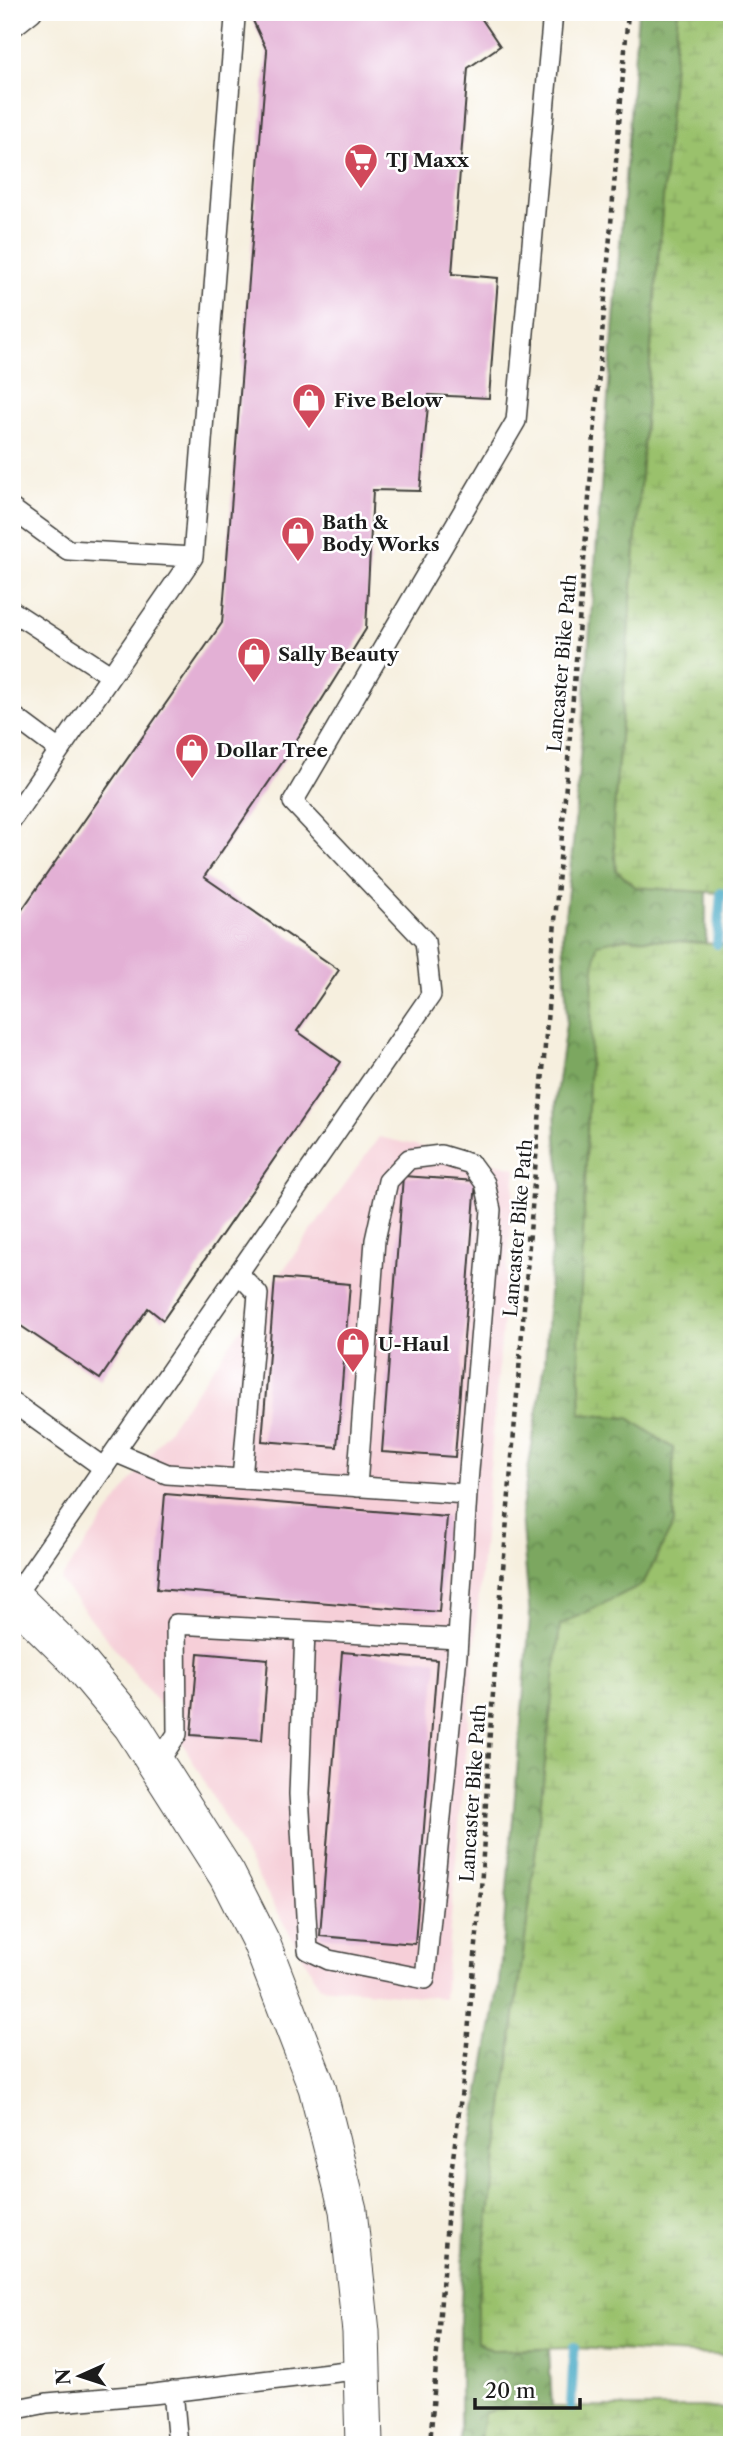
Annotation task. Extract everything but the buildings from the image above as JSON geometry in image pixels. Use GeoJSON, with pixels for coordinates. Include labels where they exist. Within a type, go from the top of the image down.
{"type":"FeatureCollection","features":[{"type":"Feature","properties":{"kind":"street"},"geometry":{"type":"LineString","coordinates":[[13,1596],[76,1659],[132,1726],[227,1875],[289,1960],[348,2210],[363,2369],[364,2445]]}},
{"type":"Feature","properties":{"kind":"lane"},"geometry":{"type":"LineString","coordinates":[[12,28],[32,12]]}},
{"type":"Feature","properties":{"kind":"lane"},"geometry":{"type":"LineString","coordinates":[[12,819],[193,556],[235,18],[232,12]]}},
{"type":"Feature","properties":{"kind":"lane"},"geometry":{"type":"LineString","coordinates":[[13,1596],[110,1460],[430,995],[425,941],[293,802],[516,421],[553,12]]}},
{"type":"Feature","properties":{"kind":"lane"},"geometry":{"type":"LineString","coordinates":[[12,509],[68,550],[193,556]]}},
{"type":"Feature","properties":{"kind":"lane"},"geometry":{"type":"LineString","coordinates":[[12,611],[110,675]]}},
{"type":"Feature","properties":{"kind":"lane"},"geometry":{"type":"LineString","coordinates":[[12,715],[60,750]]}},
{"type":"Feature","properties":{"kind":"lane"},"geometry":{"type":"LineString","coordinates":[[305,1632],[289,1960],[328,1960],[425,1979],[458,1639],[467,1494],[491,1210],[485,1183],[471,1164],[441,1155],[410,1159],[388,1181],[375,1240],[357,1487]]}},
{"type":"Feature","properties":{"kind":"lane"},"geometry":{"type":"LineString","coordinates":[[238,1273],[258,1294],[242,1479]]}},
{"type":"Feature","properties":{"kind":"lane"},"geometry":{"type":"LineString","coordinates":[[12,1402],[110,1460],[167,1474],[467,1494]]}},
{"type":"Feature","properties":{"kind":"lane"},"geometry":{"type":"LineString","coordinates":[[158,1764],[177,1734],[176,1624],[458,1639]]}},
{"type":"Feature","properties":{"kind":"lane"},"geometry":{"type":"LineString","coordinates":[[12,2410],[47,2403],[363,2369]]}},
{"type":"Feature","properties":{"kind":"lane"},"geometry":{"type":"LineString","coordinates":[[173,2391],[178,2445]]}},
{"type":"Feature","properties":{"kind":"path","name":"Lancaster Bike Path"},"geometry":{"type":"LineString","coordinates":[[430,2445],[450,2181],[481,1890],[486,1782],[628,12]]}},
{"type":"Feature","properties":{"kind":"shaded area","name":"U-Haul"},"geometry":{"type":"Polygon","coordinates":[[[379,1137],[516,1168],[444,1998],[320,1987],[164,1710],[60,1580],[379,1137]]]}},
{"type":"Feature","properties":{"kind":"green space"},"geometry":{"type":"Polygon","coordinates":[[[638,12],[678,12],[613,826],[616,870],[636,887],[706,892],[706,943],[626,938],[593,977],[579,1345],[581,1414],[629,1418],[673,1448],[674,1524],[643,1584],[560,1626],[531,1894],[477,2307],[477,2342],[492,2350],[549,2349],[552,2407],[507,2407],[479,2436],[479,2445],[460,2445],[460,2319],[470,2147],[499,1983],[530,1618],[521,1515],[545,1363],[552,1238],[562,1186],[556,1140],[555,1101],[567,1017],[563,935],[574,834],[638,12]]]}},
{"type":"Feature","properties":{"kind":"green space"},"geometry":{"type":"Polygon","coordinates":[[[678,12],[732,12],[732,894],[636,887],[616,870],[613,826],[678,12]]]}},
{"type":"Feature","properties":{"kind":"green space"},"geometry":{"type":"Polygon","coordinates":[[[626,938],[732,945],[732,2356],[574,2348],[492,2350],[477,2342],[477,2307],[531,1894],[560,1625],[643,1584],[674,1523],[673,1448],[629,1418],[581,1414],[579,1345],[593,977],[597,944],[626,938]]]}},
{"type":"Feature","properties":{"kind":"green space"},"geometry":{"type":"Polygon","coordinates":[[[507,2407],[703,2407],[732,2410],[732,2445],[479,2445],[484,2413],[507,2407]]]}},
{"type":"Feature","properties":{"kind":"waterway"},"geometry":{"type":"LineString","coordinates":[[717,944],[721,893]]}},
{"type":"Feature","properties":{"kind":"waterway"},"geometry":{"type":"LineString","coordinates":[[571,2407],[574,2348]]}},
{"type":"Feature","properties":{"kind":"place","name":"TJ Maxx"},"geometry":{"type":"Point","coordinates":[361,190]}},
{"type":"Feature","properties":{"kind":"place","name":"Five Below"},"geometry":{"type":"Point","coordinates":[309,430]}},
{"type":"Feature","properties":{"kind":"place","name":"Bath & Body Works"},"geometry":{"type":"Point","coordinates":[298,563]}},
{"type":"Feature","properties":{"kind":"place","name":"Sally Beauty"},"geometry":{"type":"Point","coordinates":[254,684]}},
{"type":"Feature","properties":{"kind":"place","name":"Dollar Tree"},"geometry":{"type":"Point","coordinates":[192,780]}},
{"type":"Feature","properties":{"kind":"place","name":"U-Haul"},"geometry":{"type":"Point","coordinates":[353,1374]}}]}
